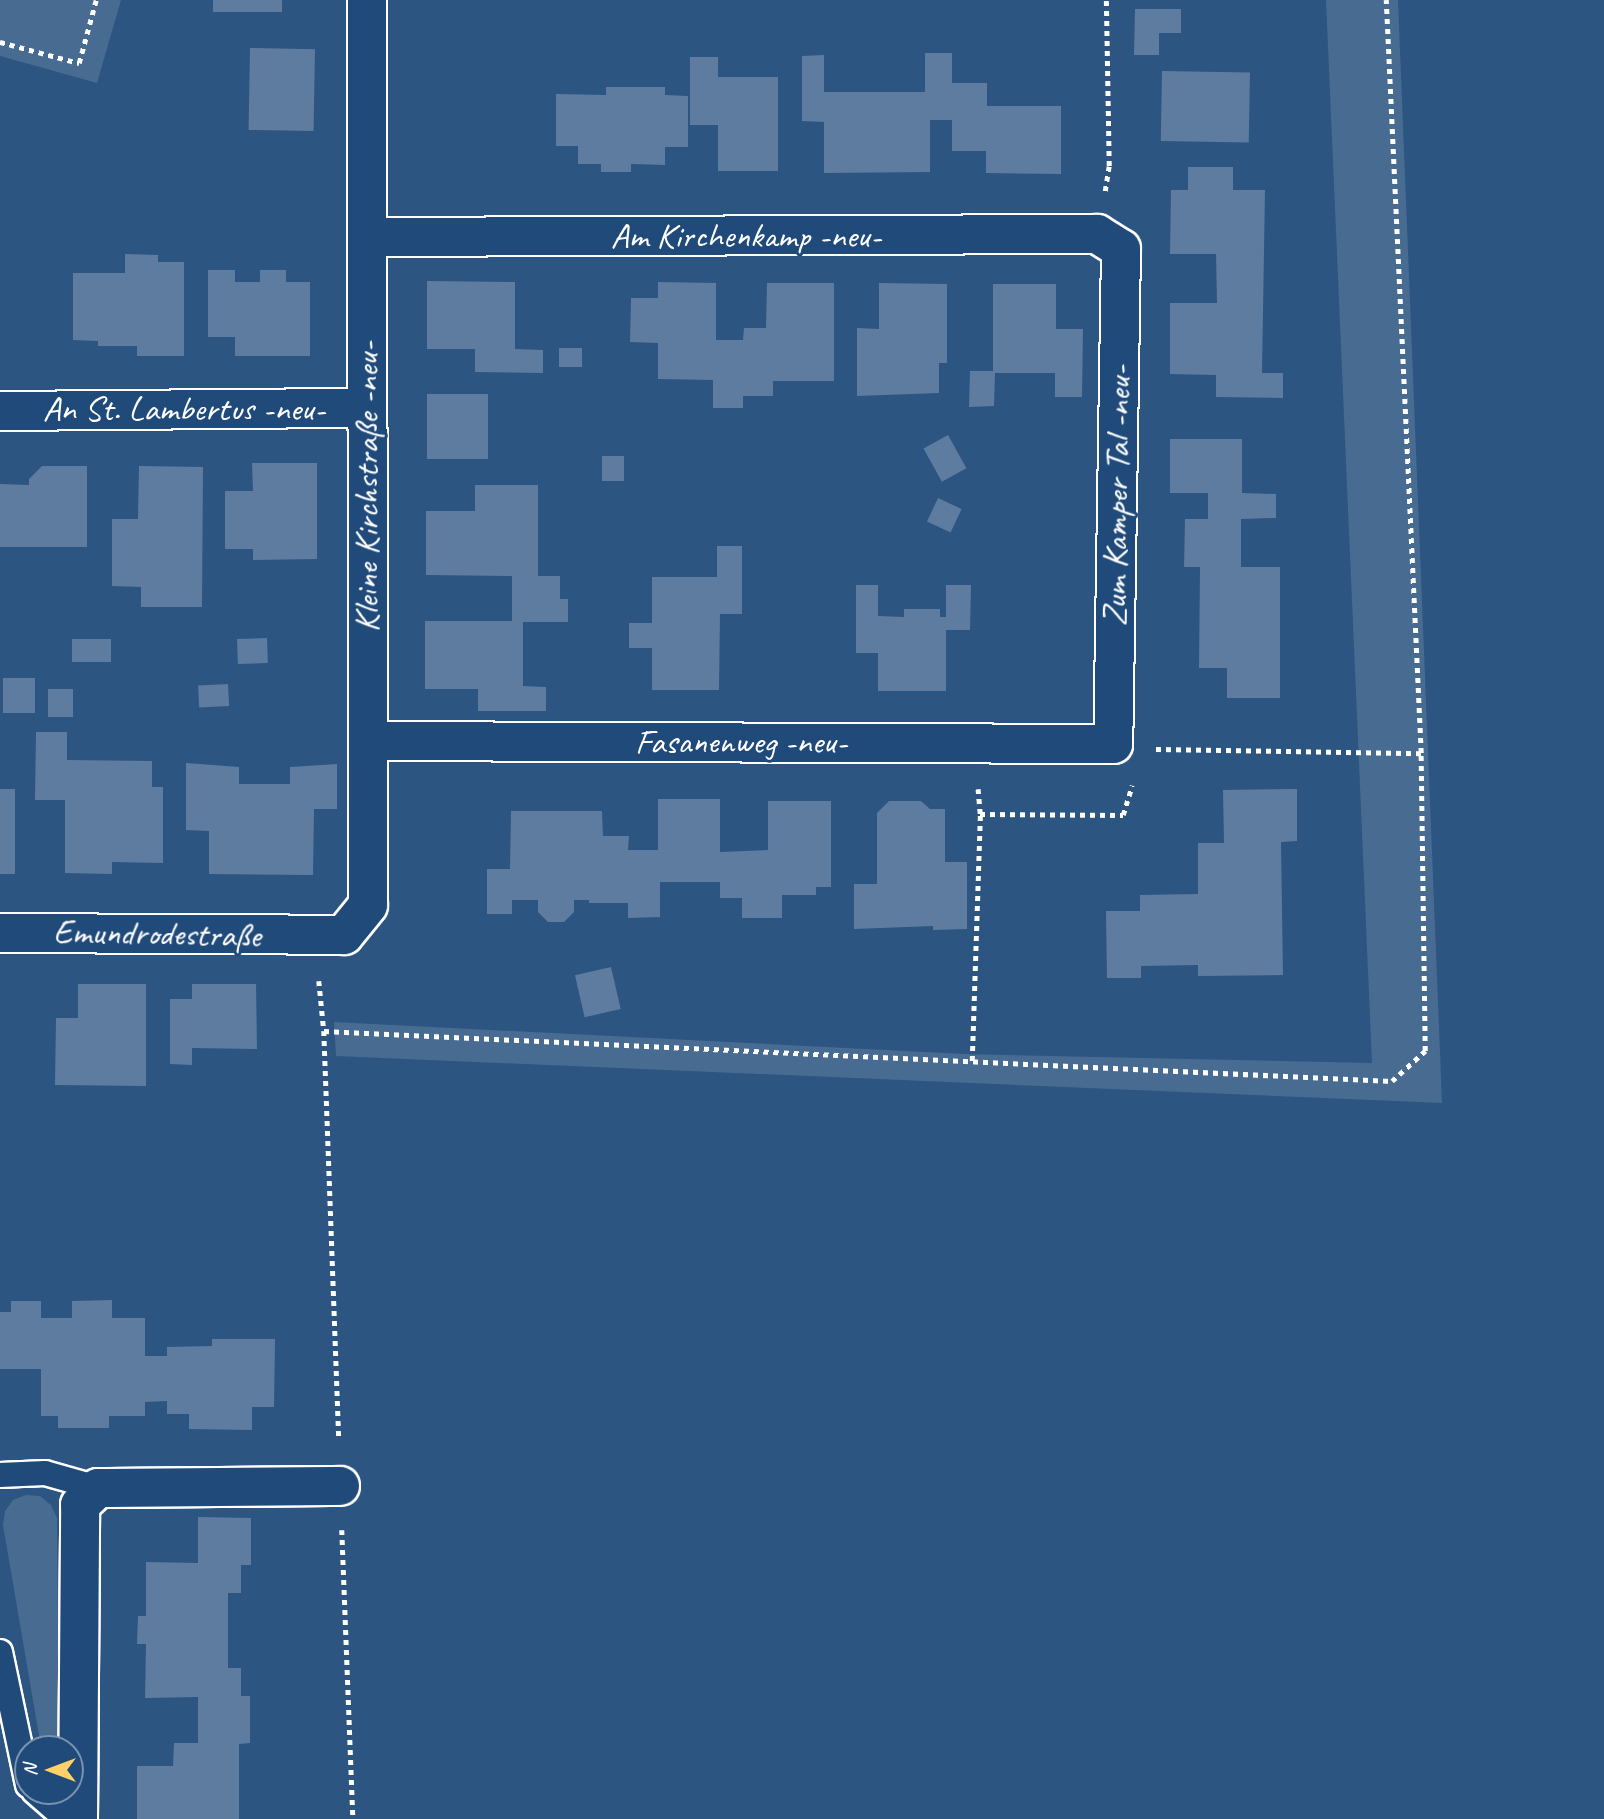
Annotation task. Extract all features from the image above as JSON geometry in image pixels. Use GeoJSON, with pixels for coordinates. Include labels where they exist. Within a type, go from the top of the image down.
{"type":"FeatureCollection","features":[{"type":"Feature","properties":{"kind":"street","name":"Kleine Kirchstraße -neu-"},"geometry":{"type":"LineString","coordinates":[[314,936],[345,935],[368,905],[367,0]]}},
{"type":"Feature","properties":{"kind":"street","name":"Am Kirchenkamp -neu-"},"geometry":{"type":"LineString","coordinates":[[367,237],[1109,242]]}},
{"type":"Feature","properties":{"kind":"street","name":"Zum Kamper Tal -neu-"},"geometry":{"type":"LineString","coordinates":[[1109,242],[1128,746]]}},
{"type":"Feature","properties":{"kind":"street","name":"An St. Lambertus -neu-"},"geometry":{"type":"LineString","coordinates":[[0,411],[367,408]]}},
{"type":"Feature","properties":{"kind":"street","name":"Fasanenweg -neu-"},"geometry":{"type":"LineString","coordinates":[[368,741],[1128,746]]}},
{"type":"Feature","properties":{"kind":"street","name":"Emundrodestraße"},"geometry":{"type":"LineString","coordinates":[[0,933],[314,936]]}},
{"type":"Feature","properties":{"kind":"street"},"geometry":{"type":"LineString","coordinates":[[78,1819],[80,1505],[98,1488],[340,1486]]}},
{"type":"Feature","properties":{"kind":"lane"},"geometry":{"type":"LineString","coordinates":[[0,1475],[45,1473],[98,1488]]}},
{"type":"Feature","properties":{"kind":"lane"},"geometry":{"type":"LineString","coordinates":[[0,1652],[17,1735]]}},
{"type":"Feature","properties":{"kind":"lane"},"geometry":{"type":"LineString","coordinates":[[50,1805],[66,1819]]}},
{"type":"Feature","properties":{"kind":"path"},"geometry":{"type":"LineString","coordinates":[[0,42],[79,63],[96,0]]}},
{"type":"Feature","properties":{"kind":"path"},"geometry":{"type":"LineString","coordinates":[[1107,0],[1109,242]]}},
{"type":"Feature","properties":{"kind":"path"},"geometry":{"type":"LineString","coordinates":[[324,1031],[1392,1081],[1425,1051],[1422,753],[1386,0]]}},
{"type":"Feature","properties":{"kind":"path"},"geometry":{"type":"LineString","coordinates":[[972,1061],[980,814],[973,743]]}},
{"type":"Feature","properties":{"kind":"path"},"geometry":{"type":"LineString","coordinates":[[980,814],[1123,815],[1128,746],[1422,753]]}},
{"type":"Feature","properties":{"kind":"path"},"geometry":{"type":"LineString","coordinates":[[314,936],[324,1031],[353,1819]]}},
{"type":"Feature","properties":{"kind":"shaded area"},"geometry":{"type":"Polygon","coordinates":[[[0,0],[121,0],[97,83],[0,56],[0,0]]]}},
{"type":"Feature","properties":{"kind":"shaded area"},"geometry":{"type":"Polygon","coordinates":[[[1326,0],[1398,0],[1442,1103],[336,1056],[334,1022],[965,1054],[1372,1063],[1326,0]]]}},
{"type":"Feature","properties":{"kind":"shaded area"},"geometry":{"type":"Polygon","coordinates":[[[26,1495],[40,1496],[51,1505],[57,1518],[59,1735],[39,1735],[3,1525],[5,1511],[13,1500],[26,1495]]]}},
{"type":"Feature","properties":{"kind":"building"},"geometry":{"type":"Polygon","coordinates":[[[213,0],[282,0],[282,12],[213,12],[213,0]]]}},
{"type":"Feature","properties":{"kind":"building"},"geometry":{"type":"Polygon","coordinates":[[[1135,9],[1181,9],[1181,33],[1159,33],[1159,55],[1134,55],[1135,9]]]}},
{"type":"Feature","properties":{"kind":"building"},"geometry":{"type":"Polygon","coordinates":[[[250,48],[315,49],[314,131],[249,130],[250,48]]]}},
{"type":"Feature","properties":{"kind":"building"},"geometry":{"type":"Polygon","coordinates":[[[925,53],[952,53],[952,83],[987,83],[987,106],[1061,106],[1061,174],[986,173],[986,151],[952,151],[952,120],[930,120],[930,172],[824,173],[824,122],[802,121],[802,56],[824,55],[824,92],[925,92],[925,53]]]}},
{"type":"Feature","properties":{"kind":"building"},"geometry":{"type":"Polygon","coordinates":[[[690,57],[718,57],[718,77],[778,77],[778,171],[718,171],[718,125],[690,125],[690,57]]]}},
{"type":"Feature","properties":{"kind":"building"},"geometry":{"type":"Polygon","coordinates":[[[1162,71],[1250,73],[1249,143],[1161,141],[1162,71]]]}},
{"type":"Feature","properties":{"kind":"building"},"geometry":{"type":"Polygon","coordinates":[[[606,87],[665,87],[665,95],[688,96],[688,147],[665,147],[665,165],[631,164],[631,172],[601,172],[601,164],[578,164],[578,146],[556,146],[556,94],[606,95],[606,87]]]}},
{"type":"Feature","properties":{"kind":"building"},"geometry":{"type":"Polygon","coordinates":[[[1188,167],[1233,167],[1233,190],[1265,190],[1262,373],[1283,373],[1283,398],[1216,397],[1216,375],[1170,374],[1170,303],[1217,303],[1216,254],[1170,254],[1171,190],[1188,190],[1188,167]]]}},
{"type":"Feature","properties":{"kind":"building"},"geometry":{"type":"Polygon","coordinates":[[[125,254],[158,255],[158,262],[184,262],[184,356],[137,356],[137,346],[98,346],[98,341],[73,340],[73,273],[125,273],[125,254]]]}},
{"type":"Feature","properties":{"kind":"building"},"geometry":{"type":"Polygon","coordinates":[[[208,270],[235,270],[235,282],[260,282],[260,270],[286,270],[286,282],[310,282],[310,356],[235,356],[235,337],[208,337],[208,270]]]}},
{"type":"Feature","properties":{"kind":"building"},"geometry":{"type":"Polygon","coordinates":[[[427,281],[515,282],[515,349],[543,350],[543,373],[475,372],[475,349],[427,349],[427,281]]]}},
{"type":"Feature","properties":{"kind":"building"},"geometry":{"type":"Polygon","coordinates":[[[658,282],[716,283],[716,340],[743,340],[744,328],[766,328],[767,283],[834,283],[834,381],[773,381],[773,396],[743,396],[743,408],[713,408],[713,380],[658,379],[658,343],[630,342],[631,298],[658,298],[658,282]]]}},
{"type":"Feature","properties":{"kind":"building"},"geometry":{"type":"Polygon","coordinates":[[[879,283],[947,284],[947,363],[939,363],[939,393],[857,396],[857,328],[879,329],[879,283]]]}},
{"type":"Feature","properties":{"kind":"building"},"geometry":{"type":"Polygon","coordinates":[[[993,284],[1056,284],[1056,329],[1083,329],[1082,397],[1055,397],[1055,373],[995,373],[994,406],[969,407],[970,371],[993,371],[993,284]]]}},
{"type":"Feature","properties":{"kind":"building"},"geometry":{"type":"Polygon","coordinates":[[[559,348],[582,348],[582,367],[559,367],[559,348]]]}},
{"type":"Feature","properties":{"kind":"building"},"geometry":{"type":"Polygon","coordinates":[[[427,394],[488,394],[488,459],[427,459],[427,394]]]}},
{"type":"Feature","properties":{"kind":"building"},"geometry":{"type":"Polygon","coordinates":[[[948,435],[966,468],[942,482],[924,449],[948,435]]]}},
{"type":"Feature","properties":{"kind":"building"},"geometry":{"type":"Polygon","coordinates":[[[1170,439],[1242,439],[1242,493],[1276,494],[1276,518],[1241,519],[1241,567],[1280,567],[1280,698],[1227,698],[1227,668],[1199,668],[1200,567],[1184,567],[1185,519],[1208,519],[1208,493],[1170,493],[1170,439]]]}},
{"type":"Feature","properties":{"kind":"building"},"geometry":{"type":"Polygon","coordinates":[[[602,456],[624,456],[624,481],[602,481],[602,456]]]}},
{"type":"Feature","properties":{"kind":"building"},"geometry":{"type":"Polygon","coordinates":[[[252,463],[317,463],[317,559],[253,560],[253,549],[225,549],[225,491],[253,491],[252,463]]]}},
{"type":"Feature","properties":{"kind":"building"},"geometry":{"type":"Polygon","coordinates":[[[42,466],[87,466],[87,547],[0,547],[0,484],[29,485],[29,479],[42,466]]]}},
{"type":"Feature","properties":{"kind":"building"},"geometry":{"type":"Polygon","coordinates":[[[139,466],[203,467],[202,607],[141,607],[141,587],[112,586],[112,519],[138,519],[139,466]]]}},
{"type":"Feature","properties":{"kind":"building"},"geometry":{"type":"Polygon","coordinates":[[[475,485],[538,485],[538,576],[560,576],[560,599],[568,599],[568,622],[523,622],[523,686],[546,687],[546,711],[478,711],[478,689],[425,689],[425,621],[512,621],[512,576],[426,575],[426,511],[475,511],[475,485]]]}},
{"type":"Feature","properties":{"kind":"building"},"geometry":{"type":"Polygon","coordinates":[[[938,498],[962,509],[951,533],[927,522],[938,498]]]}},
{"type":"Feature","properties":{"kind":"building"},"geometry":{"type":"Polygon","coordinates":[[[717,546],[742,546],[742,614],[720,614],[719,690],[652,690],[652,648],[629,648],[629,623],[652,623],[652,577],[717,577],[717,546]]]}},
{"type":"Feature","properties":{"kind":"building"},"geometry":{"type":"Polygon","coordinates":[[[856,585],[878,585],[878,616],[904,617],[904,609],[940,609],[940,617],[946,617],[946,585],[971,585],[970,630],[946,630],[946,691],[878,691],[878,653],[856,653],[856,585]]]}},
{"type":"Feature","properties":{"kind":"building"},"geometry":{"type":"Polygon","coordinates":[[[267,638],[268,663],[238,664],[237,639],[267,638]]]}},
{"type":"Feature","properties":{"kind":"building"},"geometry":{"type":"Polygon","coordinates":[[[72,639],[111,639],[111,662],[72,662],[72,639]]]}},
{"type":"Feature","properties":{"kind":"building"},"geometry":{"type":"Polygon","coordinates":[[[3,678],[35,678],[35,713],[3,713],[3,678]]]}},
{"type":"Feature","properties":{"kind":"building"},"geometry":{"type":"Polygon","coordinates":[[[228,684],[229,706],[199,708],[198,686],[228,684]]]}},
{"type":"Feature","properties":{"kind":"building"},"geometry":{"type":"Polygon","coordinates":[[[48,689],[73,689],[73,717],[48,717],[48,689]]]}},
{"type":"Feature","properties":{"kind":"building"},"geometry":{"type":"Polygon","coordinates":[[[36,732],[67,732],[67,760],[152,761],[152,787],[163,787],[163,863],[112,862],[112,874],[65,873],[65,800],[35,800],[36,732]]]}},
{"type":"Feature","properties":{"kind":"building"},"geometry":{"type":"Polygon","coordinates":[[[186,763],[239,767],[239,784],[290,784],[290,767],[337,764],[337,809],[314,809],[313,875],[209,874],[209,831],[186,830],[186,763]]]}},
{"type":"Feature","properties":{"kind":"building"},"geometry":{"type":"Polygon","coordinates":[[[0,789],[15,789],[15,874],[0,874],[0,789]]]}},
{"type":"Feature","properties":{"kind":"building"},"geometry":{"type":"Polygon","coordinates":[[[1297,789],[1297,841],[1281,842],[1283,975],[1198,976],[1198,965],[1141,966],[1141,978],[1107,978],[1106,911],[1140,911],[1140,895],[1198,894],[1198,843],[1224,843],[1223,790],[1297,789]]]}},
{"type":"Feature","properties":{"kind":"building"},"geometry":{"type":"Polygon","coordinates":[[[658,799],[720,799],[720,852],[768,850],[768,801],[831,801],[831,887],[816,887],[816,895],[782,895],[782,918],[742,918],[742,898],[720,898],[720,882],[660,882],[660,917],[628,918],[628,903],[589,903],[589,900],[574,900],[574,912],[564,922],[548,922],[538,912],[538,900],[512,900],[512,914],[487,914],[487,869],[510,869],[511,811],[602,811],[603,836],[629,836],[628,850],[658,850],[658,799]]]}},
{"type":"Feature","properties":{"kind":"building"},"geometry":{"type":"Polygon","coordinates":[[[889,801],[921,801],[930,809],[945,809],[945,862],[967,862],[967,929],[933,930],[933,926],[854,929],[854,884],[877,884],[877,813],[889,801]]]}},
{"type":"Feature","properties":{"kind":"building"},"geometry":{"type":"Polygon","coordinates":[[[611,967],[621,1009],[585,1017],[575,975],[611,967]]]}},
{"type":"Feature","properties":{"kind":"building"},"geometry":{"type":"Polygon","coordinates":[[[78,984],[146,984],[146,1086],[55,1085],[56,1018],[78,1018],[78,984]]]}},
{"type":"Feature","properties":{"kind":"building"},"geometry":{"type":"Polygon","coordinates":[[[192,984],[256,984],[257,1049],[192,1048],[192,1065],[170,1064],[170,999],[192,999],[192,984]]]}},
{"type":"Feature","properties":{"kind":"building"},"geometry":{"type":"Polygon","coordinates":[[[112,1300],[112,1318],[145,1318],[145,1356],[167,1356],[167,1347],[212,1346],[212,1339],[275,1339],[274,1407],[252,1407],[252,1430],[189,1429],[189,1414],[167,1414],[167,1401],[145,1402],[145,1416],[109,1416],[109,1428],[58,1428],[58,1416],[41,1416],[41,1369],[0,1369],[0,1312],[11,1312],[11,1301],[41,1301],[41,1318],[72,1318],[72,1301],[112,1300]]]}},
{"type":"Feature","properties":{"kind":"building"},"geometry":{"type":"Polygon","coordinates":[[[198,1517],[251,1518],[251,1565],[241,1565],[241,1593],[228,1593],[228,1668],[241,1668],[241,1696],[250,1696],[250,1743],[239,1744],[239,1819],[137,1819],[137,1766],[173,1766],[174,1743],[198,1743],[198,1697],[145,1698],[146,1644],[137,1644],[138,1616],[146,1616],[146,1562],[198,1563],[198,1517]]]}}]}
